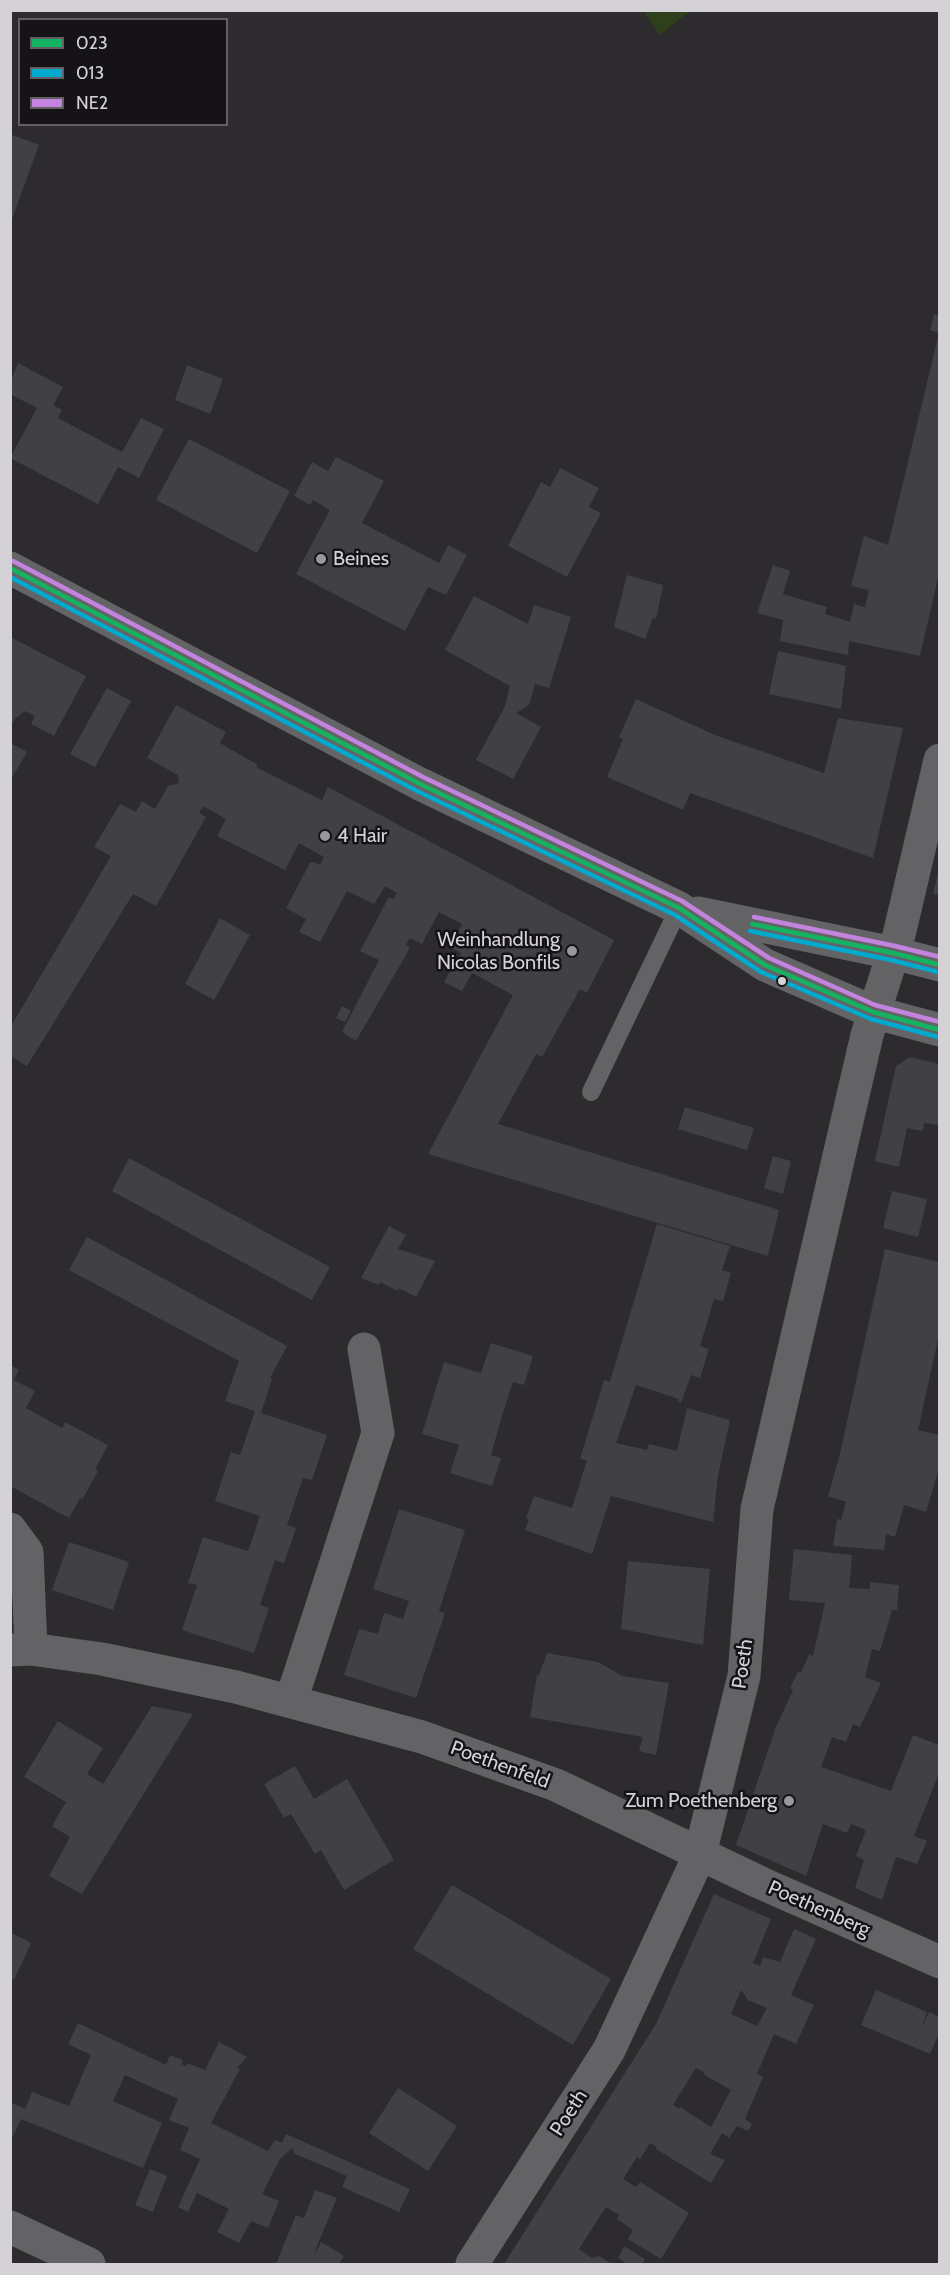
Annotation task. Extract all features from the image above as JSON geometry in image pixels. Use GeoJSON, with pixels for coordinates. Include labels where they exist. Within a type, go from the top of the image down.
{"type":"FeatureCollection","features":[{"type":"Feature","properties":{"kind":"main road"},"geometry":{"type":"LineString","coordinates":[[10,568],[420,784],[679,909],[765,965],[873,1012],[939,1030]]}},
{"type":"Feature","properties":{"kind":"main road"},"geometry":{"type":"LineString","coordinates":[[679,909],[893,953],[939,965]]}},
{"type":"Feature","properties":{"kind":"street","name":"Poeth"},"geometry":{"type":"LineString","coordinates":[[472,2265],[609,2050],[700,1854],[744,1676],[757,1509],[873,1012],[899,935],[939,760]]}},
{"type":"Feature","properties":{"kind":"street"},"geometry":{"type":"LineString","coordinates":[[291,1701],[378,1433],[364,1348]]}},
{"type":"Feature","properties":{"kind":"street","name":"Poethenfeld"},"geometry":{"type":"LineString","coordinates":[[10,1529],[27,1552],[21,1650],[102,1659],[237,1687],[422,1737],[556,1785],[700,1854]]}},
{"type":"Feature","properties":{"kind":"street","name":"Poethenberg"},"geometry":{"type":"LineString","coordinates":[[700,1854],[939,1962]]}},
{"type":"Feature","properties":{"kind":"street"},"geometry":{"type":"LineString","coordinates":[[10,2228],[89,2265]]}},
{"type":"Feature","properties":{"kind":"lane"},"geometry":{"type":"LineString","coordinates":[[591,1092],[679,909]]}},
{"type":"Feature","properties":{"kind":"green space"},"geometry":{"type":"Polygon","coordinates":[[[643,11],[690,11],[660,35],[643,11]]]}},
{"type":"Feature","properties":{"kind":"building"},"geometry":{"type":"Polygon","coordinates":[[[10,134],[39,145],[11,222],[10,222],[10,134]]]}},
{"type":"Feature","properties":{"kind":"building"},"geometry":{"type":"Polygon","coordinates":[[[934,314],[939,316],[939,333],[930,330],[934,314]]]}},
{"type":"Feature","properties":{"kind":"building"},"geometry":{"type":"Polygon","coordinates":[[[939,333],[939,573],[920,656],[849,641],[848,655],[780,641],[783,620],[757,613],[773,565],[790,571],[783,594],[827,607],[825,614],[850,622],[854,604],[865,607],[869,590],[851,586],[864,536],[888,545],[939,333]]]}},
{"type":"Feature","properties":{"kind":"building"},"geometry":{"type":"Polygon","coordinates":[[[18,363],[63,387],[53,405],[62,410],[58,418],[122,452],[141,418],[164,429],[139,478],[118,467],[98,504],[10,458],[37,408],[10,394],[10,383],[18,363]]]}},
{"type":"Feature","properties":{"kind":"building"},"geometry":{"type":"Polygon","coordinates":[[[187,365],[223,379],[210,414],[175,400],[187,365]]]}},
{"type":"Feature","properties":{"kind":"building"},"geometry":{"type":"Polygon","coordinates":[[[189,439],[290,491],[257,553],[156,500],[189,439]]]}},
{"type":"Feature","properties":{"kind":"building"},"geometry":{"type":"Polygon","coordinates":[[[336,457],[384,481],[362,523],[439,563],[448,545],[467,555],[446,595],[428,587],[405,631],[296,574],[330,510],[313,500],[310,505],[294,496],[312,462],[328,471],[336,457]]]}},
{"type":"Feature","properties":{"kind":"building"},"geometry":{"type":"Polygon","coordinates":[[[560,468],[599,488],[589,507],[601,513],[567,577],[508,546],[541,482],[550,487],[560,468]]]}},
{"type":"Feature","properties":{"kind":"building"},"geometry":{"type":"Polygon","coordinates":[[[627,575],[663,585],[656,619],[653,618],[645,639],[614,627],[627,575]]]}},
{"type":"Feature","properties":{"kind":"building"},"geometry":{"type":"Polygon","coordinates":[[[474,596],[528,624],[534,605],[571,617],[549,688],[535,684],[529,705],[516,713],[541,727],[513,779],[476,760],[505,706],[510,686],[445,650],[474,596]]]}},
{"type":"Feature","properties":{"kind":"building"},"geometry":{"type":"Polygon","coordinates":[[[10,637],[86,676],[54,736],[31,724],[35,716],[25,711],[15,719],[10,727],[10,637]]]}},
{"type":"Feature","properties":{"kind":"building"},"geometry":{"type":"Polygon","coordinates":[[[778,651],[846,666],[841,709],[769,694],[778,651]]]}},
{"type":"Feature","properties":{"kind":"building"},"geometry":{"type":"Polygon","coordinates":[[[107,688],[131,701],[95,767],[70,754],[107,688]]]}},
{"type":"Feature","properties":{"kind":"building"},"geometry":{"type":"Polygon","coordinates":[[[636,699],[715,735],[824,773],[838,718],[903,728],[873,858],[690,793],[683,810],[607,777],[623,739],[619,737],[636,699]]]}},
{"type":"Feature","properties":{"kind":"building"},"geometry":{"type":"Polygon","coordinates":[[[176,705],[226,732],[220,743],[258,765],[256,767],[322,800],[328,787],[614,940],[587,993],[580,989],[542,1057],[536,1054],[498,1124],[779,1210],[768,1256],[428,1154],[513,995],[472,973],[462,991],[444,982],[461,953],[450,947],[462,924],[439,912],[422,944],[410,938],[406,945],[410,948],[356,1041],[342,1032],[379,960],[360,951],[389,897],[393,899],[397,893],[385,886],[374,904],[347,891],[320,942],[299,932],[306,919],[286,908],[310,863],[320,865],[324,857],[299,843],[285,870],[217,836],[226,819],[203,806],[199,813],[206,817],[156,906],[133,894],[27,1066],[10,1056],[10,1022],[13,1023],[111,856],[94,847],[120,804],[136,812],[142,801],[155,809],[168,786],[179,783],[178,775],[147,758],[176,705]]]}},
{"type":"Feature","properties":{"kind":"building"},"geometry":{"type":"Polygon","coordinates":[[[10,743],[27,752],[10,781],[10,743]]]}},
{"type":"Feature","properties":{"kind":"building"},"geometry":{"type":"Polygon","coordinates":[[[939,869],[939,895],[933,894],[939,869]]]}},
{"type":"Feature","properties":{"kind":"building"},"geometry":{"type":"Polygon","coordinates":[[[220,918],[250,935],[214,1000],[185,984],[220,918]]]}},
{"type":"Feature","properties":{"kind":"building"},"geometry":{"type":"Polygon","coordinates":[[[342,1006],[351,1011],[345,1022],[336,1018],[342,1006]]]}},
{"type":"Feature","properties":{"kind":"building"},"geometry":{"type":"Polygon","coordinates":[[[910,1057],[939,1064],[939,1125],[924,1123],[923,1131],[907,1128],[899,1167],[875,1161],[896,1066],[910,1057]]]}},
{"type":"Feature","properties":{"kind":"building"},"geometry":{"type":"Polygon","coordinates":[[[685,1107],[754,1128],[747,1150],[678,1129],[685,1107]]]}},
{"type":"Feature","properties":{"kind":"building"},"geometry":{"type":"Polygon","coordinates":[[[773,1156],[791,1161],[783,1194],[764,1188],[773,1156]]]}},
{"type":"Feature","properties":{"kind":"building"},"geometry":{"type":"Polygon","coordinates":[[[129,1158],[330,1267],[312,1300],[112,1191],[129,1158]]]}},
{"type":"Feature","properties":{"kind":"building"},"geometry":{"type":"Polygon","coordinates":[[[892,1191],[927,1199],[918,1237],[883,1228],[892,1191]]]}},
{"type":"Feature","properties":{"kind":"building"},"geometry":{"type":"Polygon","coordinates":[[[657,1224],[730,1246],[722,1270],[731,1273],[723,1301],[714,1299],[700,1346],[709,1349],[700,1378],[691,1375],[681,1403],[678,1402],[679,1399],[636,1385],[616,1443],[647,1450],[649,1444],[677,1451],[687,1408],[730,1420],[718,1475],[713,1522],[611,1496],[592,1554],[525,1530],[529,1520],[526,1518],[534,1496],[572,1508],[587,1460],[580,1459],[604,1380],[610,1382],[657,1224]]]}},
{"type":"Feature","properties":{"kind":"building"},"geometry":{"type":"Polygon","coordinates":[[[389,1226],[406,1235],[398,1249],[435,1261],[416,1297],[399,1288],[398,1291],[380,1282],[379,1285],[361,1278],[389,1226]]]}},
{"type":"Feature","properties":{"kind":"building"},"geometry":{"type":"Polygon","coordinates":[[[87,1237],[287,1346],[270,1378],[272,1379],[261,1413],[327,1435],[312,1480],[303,1478],[287,1525],[296,1528],[284,1563],[275,1560],[260,1605],[269,1608],[254,1653],[182,1630],[197,1585],[188,1583],[203,1537],[248,1551],[260,1516],[215,1501],[231,1452],[240,1455],[255,1411],[225,1401],[239,1361],[69,1270],[87,1237]]]}},
{"type":"Feature","properties":{"kind":"building"},"geometry":{"type":"Polygon","coordinates":[[[885,1249],[939,1262],[939,1335],[918,1430],[939,1435],[939,1468],[926,1512],[904,1505],[895,1537],[886,1534],[884,1550],[833,1546],[837,1519],[841,1520],[846,1502],[828,1496],[839,1458],[885,1249]]]}},
{"type":"Feature","properties":{"kind":"building"},"geometry":{"type":"Polygon","coordinates":[[[491,1343],[533,1356],[524,1385],[513,1382],[501,1419],[491,1455],[501,1458],[492,1486],[450,1473],[459,1445],[422,1434],[444,1362],[481,1373],[491,1343]]]}},
{"type":"Feature","properties":{"kind":"building"},"geometry":{"type":"Polygon","coordinates":[[[10,1365],[19,1370],[14,1380],[35,1391],[26,1408],[62,1428],[65,1422],[108,1445],[95,1469],[98,1471],[69,1518],[10,1486],[10,1365]]]}},
{"type":"Feature","properties":{"kind":"building"},"geometry":{"type":"Polygon","coordinates":[[[399,1509],[465,1530],[439,1611],[445,1613],[416,1698],[344,1675],[359,1629],[378,1634],[384,1613],[403,1619],[409,1601],[373,1589],[399,1509]]]}},
{"type":"Feature","properties":{"kind":"building"},"geometry":{"type":"Polygon","coordinates":[[[69,1542],[129,1562],[113,1610],[52,1590],[69,1542]]]}},
{"type":"Feature","properties":{"kind":"building"},"geometry":{"type":"Polygon","coordinates":[[[794,1549],[852,1555],[849,1588],[870,1589],[870,1582],[899,1585],[897,1610],[892,1610],[880,1651],[872,1649],[865,1677],[881,1683],[860,1727],[853,1724],[846,1742],[832,1737],[821,1767],[891,1791],[913,1735],[939,1745],[939,1773],[914,1836],[927,1841],[917,1864],[896,1857],[882,1900],[855,1888],[864,1860],[856,1856],[866,1830],[851,1824],[847,1833],[823,1824],[806,1876],[736,1845],[776,1727],[793,1690],[790,1688],[798,1672],[801,1673],[809,1654],[813,1656],[825,1603],[789,1600],[794,1549]]]}},
{"type":"Feature","properties":{"kind":"building"},"geometry":{"type":"Polygon","coordinates":[[[628,1561],[710,1569],[703,1645],[621,1629],[628,1561]]]}},
{"type":"Feature","properties":{"kind":"building"},"geometry":{"type":"Polygon","coordinates":[[[547,1653],[598,1662],[622,1676],[669,1683],[656,1755],[639,1751],[643,1737],[530,1717],[537,1675],[539,1675],[547,1653]]]}},
{"type":"Feature","properties":{"kind":"building"},"geometry":{"type":"Polygon","coordinates":[[[152,1706],[193,1714],[82,1894],[49,1876],[70,1837],[52,1826],[66,1802],[24,1777],[58,1721],[103,1748],[87,1774],[103,1784],[152,1706]]]}},
{"type":"Feature","properties":{"kind":"building"},"geometry":{"type":"Polygon","coordinates":[[[295,1766],[314,1799],[347,1779],[394,1860],[344,1890],[321,1850],[315,1854],[291,1814],[284,1818],[264,1784],[295,1766]]]}},
{"type":"Feature","properties":{"kind":"building"},"geometry":{"type":"Polygon","coordinates":[[[452,1885],[611,1979],[573,2045],[413,1949],[452,1885]]]}},
{"type":"Feature","properties":{"kind":"building"},"geometry":{"type":"Polygon","coordinates":[[[714,1894],[771,1919],[753,1963],[760,1966],[763,1957],[780,1962],[794,1929],[816,1939],[791,1995],[814,2005],[796,2044],[774,2034],[757,2074],[763,2077],[745,2119],[752,2124],[748,2131],[737,2126],[729,2138],[722,2133],[710,2154],[725,2160],[711,2183],[650,2143],[640,2159],[637,2157],[623,2179],[636,2187],[640,2182],[689,2213],[661,2259],[628,2239],[633,2230],[617,2219],[619,2215],[606,2207],[579,2249],[592,2258],[599,2256],[612,2264],[504,2264],[656,2024],[714,1894]],[[741,1990],[731,2014],[757,2026],[767,2008],[748,2000],[741,1990]],[[696,2068],[673,2105],[711,2127],[731,2090],[696,2068]]]}},
{"type":"Feature","properties":{"kind":"building"},"geometry":{"type":"Polygon","coordinates":[[[10,1932],[31,1943],[14,1980],[10,1979],[10,1932]]]}},
{"type":"Feature","properties":{"kind":"building"},"geometry":{"type":"Polygon","coordinates":[[[876,1990],[927,2012],[921,2031],[929,2012],[939,2017],[939,2033],[930,2054],[861,2025],[876,1990]]]}},
{"type":"Feature","properties":{"kind":"building"},"geometry":{"type":"Polygon","coordinates":[[[78,2023],[166,2065],[170,2055],[183,2060],[181,2064],[186,2066],[188,2063],[205,2070],[219,2042],[247,2057],[237,2068],[240,2069],[211,2123],[268,2151],[275,2140],[282,2143],[286,2134],[410,2189],[399,2212],[342,2187],[347,2176],[295,2154],[292,2148],[280,2159],[262,2194],[279,2201],[268,2228],[251,2221],[239,2243],[217,2232],[229,2209],[197,2193],[188,2212],[178,2207],[200,2159],[180,2150],[189,2128],[169,2120],[178,2099],[125,2075],[113,2101],[162,2123],[143,2168],[21,2119],[10,2143],[10,2102],[25,2109],[32,2092],[69,2106],[91,2055],[68,2044],[78,2023]]]}},
{"type":"Feature","properties":{"kind":"building"},"geometry":{"type":"Polygon","coordinates":[[[398,2088],[457,2126],[428,2171],[369,2133],[398,2088]]]}},
{"type":"Feature","properties":{"kind":"building"},"geometry":{"type":"Polygon","coordinates":[[[150,2169],[167,2176],[153,2212],[135,2205],[150,2169]]]}},
{"type":"Feature","properties":{"kind":"building"},"geometry":{"type":"Polygon","coordinates":[[[315,2190],[337,2198],[315,2251],[321,2242],[344,2256],[339,2264],[276,2264],[296,2215],[304,2218],[315,2190]]]}},
{"type":"Feature","properties":{"kind":"building"},"geometry":{"type":"Polygon","coordinates":[[[624,2246],[645,2259],[642,2264],[627,2264],[618,2258],[624,2246]]]}},
{"type":"Feature","properties":{"kind":"transit line","name":"NE2"},"geometry":{"type":"LineString","coordinates":[[13,561],[423,777],[682,901],[769,958],[875,1005],[940,1022]]}},
{"type":"Feature","properties":{"kind":"transit line","name":"023"},"geometry":{"type":"LineString","coordinates":[[10,568],[420,784],[679,908],[765,965],[873,1012],[940,1030]]}},
{"type":"Feature","properties":{"kind":"transit line","name":"013"},"geometry":{"type":"LineString","coordinates":[[10,577],[417,791],[675,915],[761,972],[871,1019],[938,1037]]}},
{"type":"Feature","properties":{"kind":"transit line","name":"NE2"},"geometry":{"type":"LineString","coordinates":[[754,917],[940,957]]}},
{"type":"Feature","properties":{"kind":"transit line","name":"023"},"geometry":{"type":"LineString","coordinates":[[752,924],[940,965]]}},
{"type":"Feature","properties":{"kind":"transit line","name":"013"},"geometry":{"type":"LineString","coordinates":[[750,931],[938,972]]}},
{"type":"Feature","properties":{"kind":"place","name":"Beines"},"geometry":{"type":"Point","coordinates":[321,559]}},
{"type":"Feature","properties":{"kind":"place","name":"4 Hair"},"geometry":{"type":"Point","coordinates":[325,836]}},
{"type":"Feature","properties":{"kind":"place","name":"Weinhandlung Nicolas Bonfils"},"geometry":{"type":"Point","coordinates":[572,951]}},
{"type":"Feature","properties":{"kind":"place","name":"Zum Poethenberg"},"geometry":{"type":"Point","coordinates":[789,1801]}}]}
